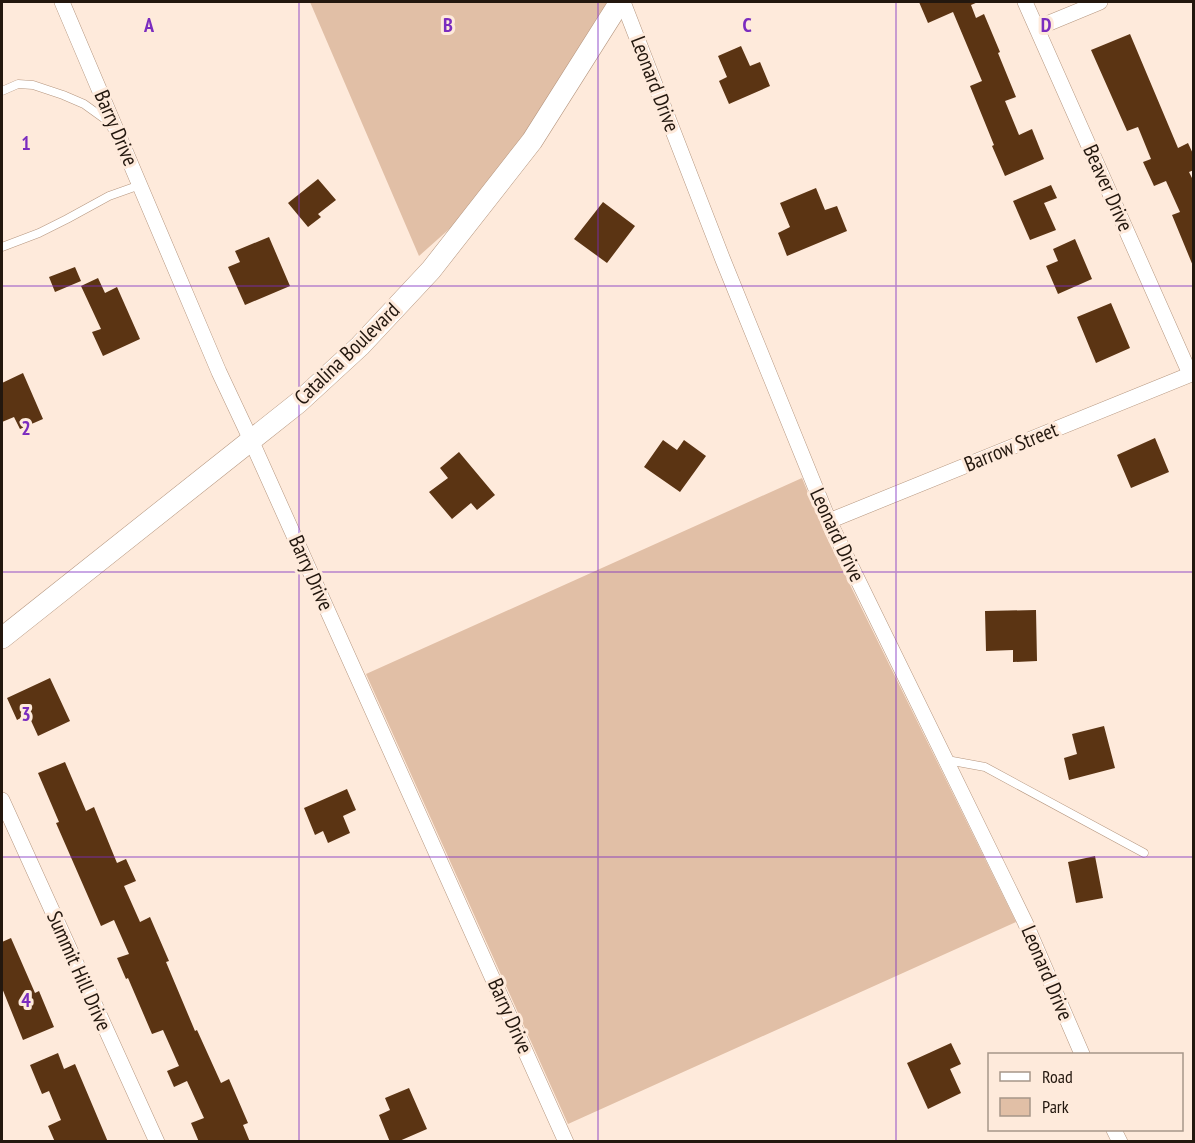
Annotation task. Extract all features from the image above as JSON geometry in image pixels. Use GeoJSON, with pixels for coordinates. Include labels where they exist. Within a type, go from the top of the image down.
{"type":"FeatureCollection","features":[{"type":"Feature","properties":{"kind":"street","name":"Barry Drive"},"geometry":{"type":"LineString","coordinates":[[62,2],[219,372],[566,1142]]}},
{"type":"Feature","properties":{"kind":"street","name":"Catalina Boulevard"},"geometry":{"type":"LineString","coordinates":[[2,638],[298,403],[360,346],[431,270],[532,141],[622,2]]}},
{"type":"Feature","properties":{"kind":"street","name":"Leonard Drive"},"geometry":{"type":"LineString","coordinates":[[622,2],[829,521],[1025,922],[1082,1053]]}},
{"type":"Feature","properties":{"kind":"street","name":"Beaver Drive"},"geometry":{"type":"LineString","coordinates":[[1025,2],[1192,374]]}},
{"type":"Feature","properties":{"kind":"street"},"geometry":{"type":"LineString","coordinates":[[1037,28],[1100,2]]}},
{"type":"Feature","properties":{"kind":"street","name":"Barrow Street"},"geometry":{"type":"LineString","coordinates":[[829,521],[1192,374]]}},
{"type":"Feature","properties":{"kind":"street","name":"Summit Hill Drive"},"geometry":{"type":"LineString","coordinates":[[2,800],[157,1142]]}},
{"type":"Feature","properties":{"kind":"lane"},"geometry":{"type":"LineString","coordinates":[[2,92],[18,84],[33,85],[84,104],[115,126]]}},
{"type":"Feature","properties":{"kind":"lane"},"geometry":{"type":"LineString","coordinates":[[2,247],[39,233],[109,196],[140,185]]}},
{"type":"Feature","properties":{"kind":"lane"},"geometry":{"type":"LineString","coordinates":[[946,760],[985,767],[1144,853]]}},
{"type":"Feature","properties":{"kind":"green space"},"geometry":{"type":"Polygon","coordinates":[[[310,2],[609,2],[524,135],[456,223],[419,256],[310,2]]]}},
{"type":"Feature","properties":{"kind":"green space"},"geometry":{"type":"Polygon","coordinates":[[[802,478],[825,534],[1016,922],[568,1124],[366,674],[802,478]]]}},
{"type":"Feature","properties":{"kind":"building"},"geometry":{"type":"Polygon","coordinates":[[[919,2],[978,2],[971,5],[976,18],[984,14],[1016,97],[1005,101],[1019,135],[1032,129],[1044,159],[1005,176],[970,86],[982,81],[953,12],[928,23],[919,2]]]}},
{"type":"Feature","properties":{"kind":"building"},"geometry":{"type":"Polygon","coordinates":[[[1130,34],[1178,148],[1188,143],[1194,156],[1194,170],[1189,172],[1194,182],[1193,266],[1172,215],[1180,212],[1166,181],[1154,186],[1143,162],[1151,159],[1138,127],[1127,131],[1091,50],[1130,34]]]}},
{"type":"Feature","properties":{"kind":"building"},"geometry":{"type":"Polygon","coordinates":[[[741,46],[750,66],[760,62],[770,86],[729,104],[719,81],[727,77],[718,56],[741,46]]]}},
{"type":"Feature","properties":{"kind":"building"},"geometry":{"type":"Polygon","coordinates":[[[318,179],[336,200],[318,214],[321,217],[308,227],[288,203],[318,179]]]}},
{"type":"Feature","properties":{"kind":"building"},"geometry":{"type":"Polygon","coordinates":[[[1051,185],[1057,198],[1044,203],[1056,230],[1030,240],[1013,201],[1051,185]]]}},
{"type":"Feature","properties":{"kind":"building"},"geometry":{"type":"Polygon","coordinates":[[[816,188],[825,210],[837,206],[847,231],[787,256],[778,233],[790,227],[780,203],[816,188]]]}},
{"type":"Feature","properties":{"kind":"building"},"geometry":{"type":"Polygon","coordinates":[[[603,202],[635,226],[607,263],[574,239],[603,202]]]}},
{"type":"Feature","properties":{"kind":"building"},"geometry":{"type":"Polygon","coordinates":[[[269,237],[290,286],[245,305],[228,267],[240,262],[235,251],[269,237]]]}},
{"type":"Feature","properties":{"kind":"building"},"geometry":{"type":"Polygon","coordinates":[[[1075,239],[1092,279],[1058,294],[1046,266],[1058,261],[1053,249],[1075,239]]]}},
{"type":"Feature","properties":{"kind":"building"},"geometry":{"type":"Polygon","coordinates":[[[75,267],[81,281],[55,292],[49,277],[75,267]]]}},
{"type":"Feature","properties":{"kind":"building"},"geometry":{"type":"Polygon","coordinates":[[[98,278],[105,293],[117,287],[140,339],[103,356],[92,332],[101,329],[81,286],[98,278]]]}},
{"type":"Feature","properties":{"kind":"building"},"geometry":{"type":"Polygon","coordinates":[[[1111,303],[1130,348],[1096,363],[1077,317],[1111,303]]]}},
{"type":"Feature","properties":{"kind":"building"},"geometry":{"type":"Polygon","coordinates":[[[23,373],[43,419],[20,429],[14,417],[2,422],[2,383],[23,373]]]}},
{"type":"Feature","properties":{"kind":"building"},"geometry":{"type":"Polygon","coordinates":[[[1155,438],[1169,472],[1131,488],[1117,455],[1155,438]]]}},
{"type":"Feature","properties":{"kind":"building"},"geometry":{"type":"Polygon","coordinates":[[[663,440],[677,450],[684,440],[706,456],[680,492],[644,467],[663,440]]]}},
{"type":"Feature","properties":{"kind":"building"},"geometry":{"type":"Polygon","coordinates":[[[459,452],[495,495],[477,510],[471,503],[452,519],[429,492],[448,478],[440,468],[459,452]]]}},
{"type":"Feature","properties":{"kind":"building"},"geometry":{"type":"Polygon","coordinates":[[[1036,610],[1037,661],[1013,662],[1013,650],[986,651],[985,611],[1036,610]]]}},
{"type":"Feature","properties":{"kind":"building"},"geometry":{"type":"Polygon","coordinates":[[[50,678],[70,721],[38,736],[28,714],[17,720],[7,698],[50,678]]]}},
{"type":"Feature","properties":{"kind":"building"},"geometry":{"type":"Polygon","coordinates":[[[1104,726],[1115,768],[1069,780],[1064,758],[1077,754],[1072,734],[1104,726]]]}},
{"type":"Feature","properties":{"kind":"building"},"geometry":{"type":"Polygon","coordinates":[[[65,762],[86,811],[94,807],[117,863],[126,859],[136,881],[124,886],[140,922],[150,917],[195,1031],[197,1030],[221,1083],[229,1079],[248,1123],[243,1125],[250,1142],[199,1142],[191,1123],[204,1118],[187,1081],[174,1087],[167,1071],[179,1066],[163,1030],[152,1034],[117,958],[129,954],[114,920],[101,926],[56,823],[59,822],[38,773],[65,762]]]}},
{"type":"Feature","properties":{"kind":"building"},"geometry":{"type":"Polygon","coordinates":[[[347,789],[356,810],[343,816],[350,833],[328,843],[323,831],[315,835],[304,808],[347,789]]]}},
{"type":"Feature","properties":{"kind":"building"},"geometry":{"type":"Polygon","coordinates":[[[1095,856],[1103,898],[1076,903],[1068,862],[1095,856]]]}},
{"type":"Feature","properties":{"kind":"building"},"geometry":{"type":"Polygon","coordinates":[[[11,938],[35,993],[39,991],[54,1027],[23,1040],[2,988],[2,942],[11,938]]]}},
{"type":"Feature","properties":{"kind":"building"},"geometry":{"type":"Polygon","coordinates":[[[951,1043],[961,1064],[950,1069],[961,1093],[928,1109],[907,1063],[951,1043]]]}},
{"type":"Feature","properties":{"kind":"building"},"geometry":{"type":"Polygon","coordinates":[[[58,1053],[64,1069],[75,1064],[108,1142],[55,1142],[48,1126],[61,1120],[49,1091],[42,1094],[30,1065],[58,1053]]]}},
{"type":"Feature","properties":{"kind":"building"},"geometry":{"type":"Polygon","coordinates":[[[409,1088],[427,1129],[397,1142],[390,1142],[379,1115],[390,1110],[385,1098],[409,1088]]]}}]}
